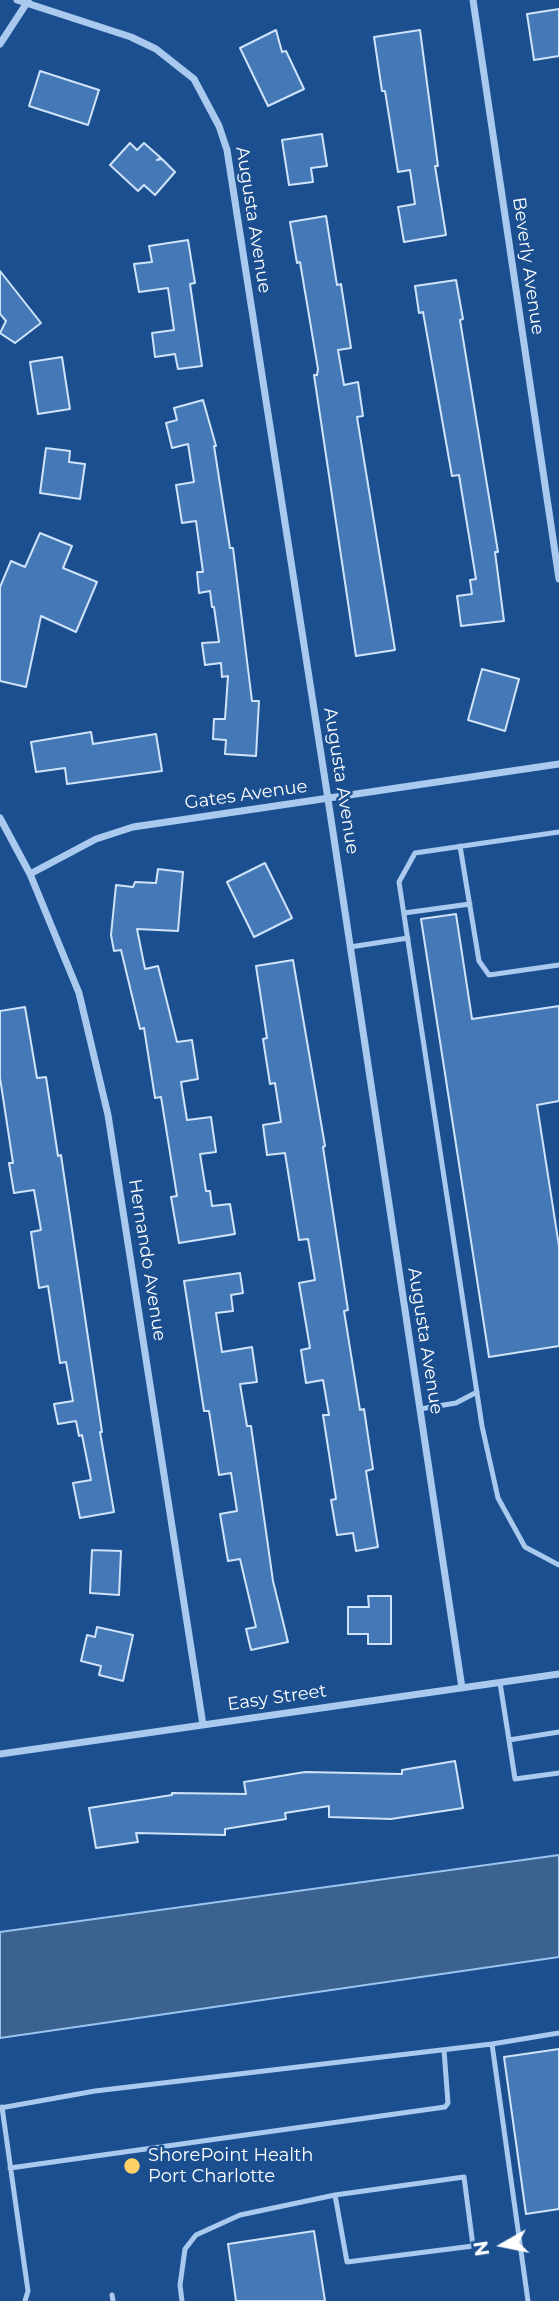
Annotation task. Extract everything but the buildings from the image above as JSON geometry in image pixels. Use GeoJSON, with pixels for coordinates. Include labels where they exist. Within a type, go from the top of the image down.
{"type":"FeatureCollection","features":[{"type":"Feature","properties":{"kind":"street","name":"Augusta Avenue"},"geometry":{"type":"LineString","coordinates":[[17,0],[131,37],[156,48],[194,79],[219,126],[226,150],[328,799],[462,1688]]}},
{"type":"Feature","properties":{"kind":"street","name":"Beverly Avenue"},"geometry":{"type":"LineString","coordinates":[[473,0],[559,579]]}},
{"type":"Feature","properties":{"kind":"street"},"geometry":{"type":"LineString","coordinates":[[0,44],[27,2]]}},
{"type":"Feature","properties":{"kind":"street","name":"Gates Avenue"},"geometry":{"type":"LineString","coordinates":[[30,874],[96,839],[133,827],[559,764]]}},
{"type":"Feature","properties":{"kind":"street","name":"Hernando Avenue"},"geometry":{"type":"LineString","coordinates":[[0,818],[30,874],[79,993],[108,1115],[203,1725]]}},
{"type":"Feature","properties":{"kind":"street","name":"Easy Street"},"geometry":{"type":"LineString","coordinates":[[0,1754],[559,1674]]}},
{"type":"Feature","properties":{"kind":"lane"},"geometry":{"type":"LineString","coordinates":[[559,832],[415,853],[399,882],[482,1426],[498,1497],[525,1547],[559,1565]]}},
{"type":"Feature","properties":{"kind":"lane"},"geometry":{"type":"LineString","coordinates":[[460,846],[479,961],[489,975],[559,965]]}},
{"type":"Feature","properties":{"kind":"lane"},"geometry":{"type":"LineString","coordinates":[[404,913],[470,904]]}},
{"type":"Feature","properties":{"kind":"lane"},"geometry":{"type":"LineString","coordinates":[[350,947],[408,938]]}},
{"type":"Feature","properties":{"kind":"lane"},"geometry":{"type":"LineString","coordinates":[[420,1409],[457,1403],[477,1391]]}},
{"type":"Feature","properties":{"kind":"lane"},"geometry":{"type":"LineString","coordinates":[[500,1682],[515,1779],[559,1773]]}},
{"type":"Feature","properties":{"kind":"lane"},"geometry":{"type":"LineString","coordinates":[[509,1740],[559,1732]]}},
{"type":"Feature","properties":{"kind":"lane"},"geometry":{"type":"LineString","coordinates":[[25,2301],[29,2291],[1,2108],[95,2091],[492,2044],[559,2033]]}},
{"type":"Feature","properties":{"kind":"lane"},"geometry":{"type":"LineString","coordinates":[[492,2044],[528,2301]]}},
{"type":"Feature","properties":{"kind":"lane"},"geometry":{"type":"LineString","coordinates":[[10,2168],[445,2107],[448,2103],[444,2050]]}},
{"type":"Feature","properties":{"kind":"lane"},"geometry":{"type":"LineString","coordinates":[[182,2301],[180,2285],[185,2249],[195,2235],[240,2215],[335,2195],[464,2177],[473,2246],[347,2262],[335,2195]]}},
{"type":"Feature","properties":{"kind":"water"},"geometry":{"type":"Polygon","coordinates":[[[559,1855],[559,1957],[0,2038],[0,1932],[559,1855]]]}},
{"type":"Feature","properties":{"kind":"place","name":"ShorePoint Health Port Charlotte"},"geometry":{"type":"Point","coordinates":[132,2166]}}]}
